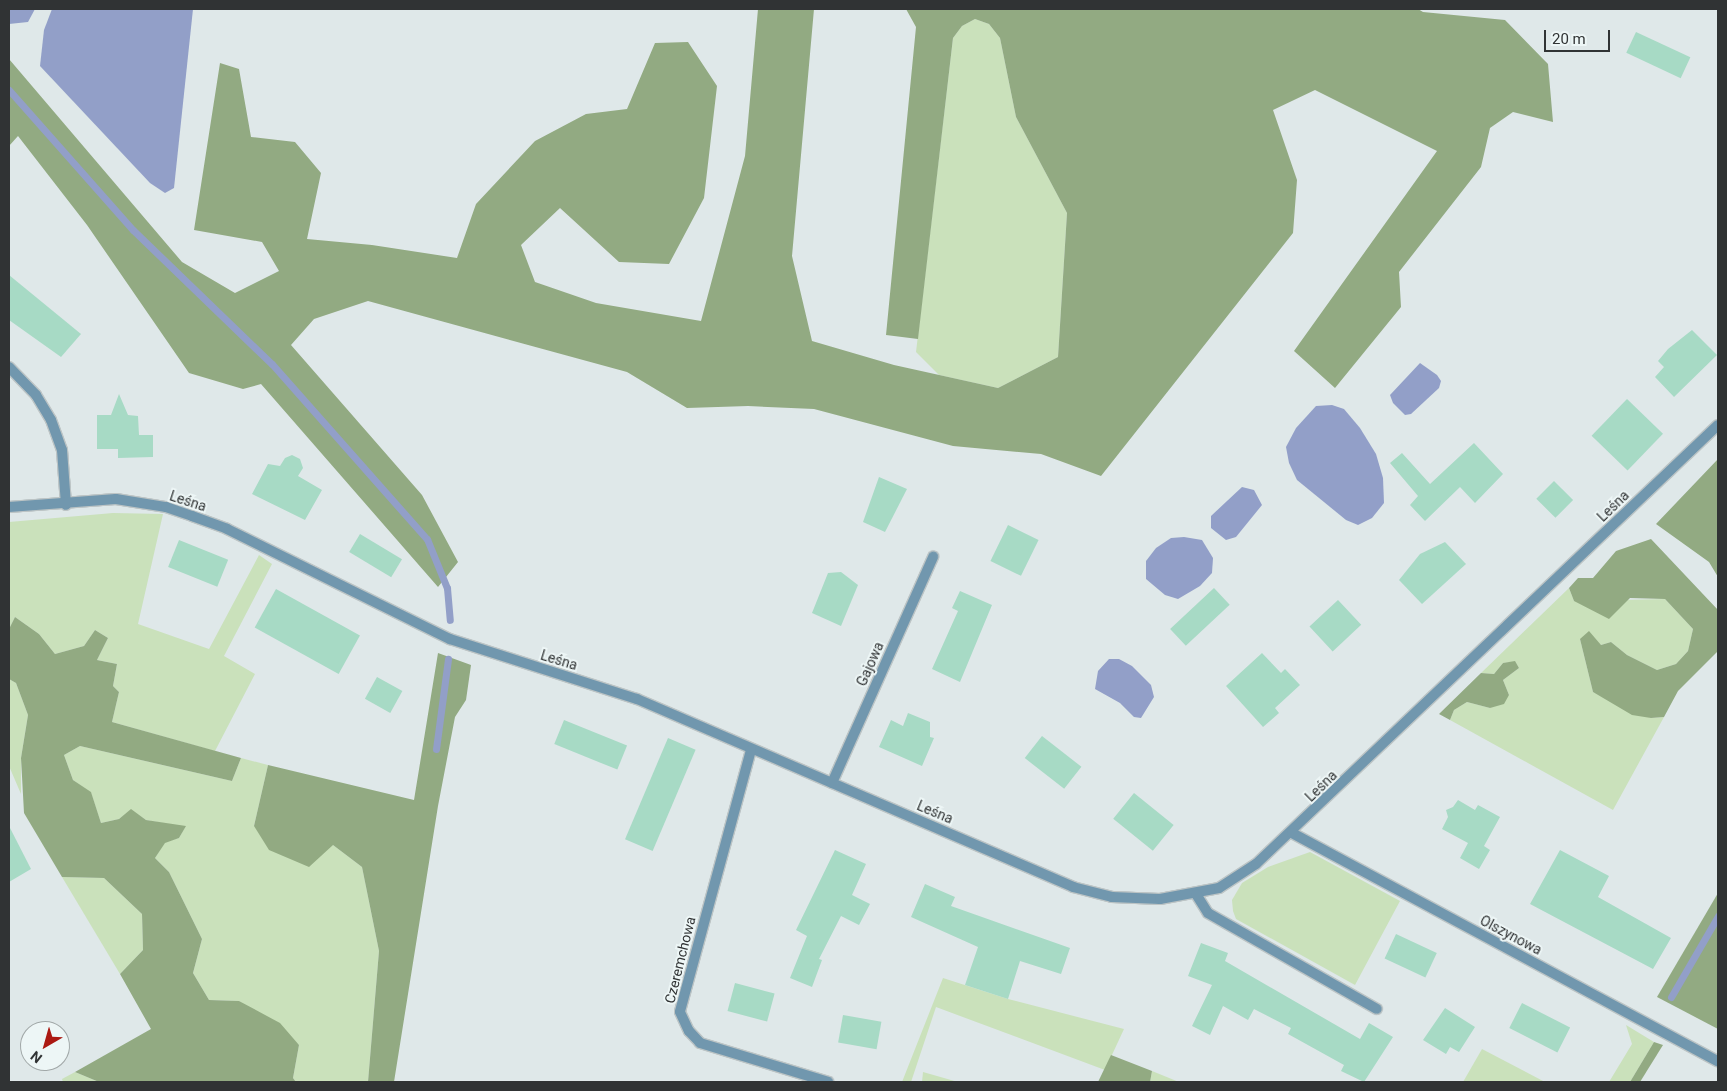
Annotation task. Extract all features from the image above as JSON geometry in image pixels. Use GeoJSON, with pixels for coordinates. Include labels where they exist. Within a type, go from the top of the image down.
{"type":"FeatureCollection","features":[{"type":"Feature","properties":{"kind":"street"},"geometry":{"type":"LineString","coordinates":[[9,367],[36,395],[51,420],[62,450],[66,505]]}},
{"type":"Feature","properties":{"kind":"street","name":"Leśna"},"geometry":{"type":"LineString","coordinates":[[9,507],[66,505],[116,498],[166,507],[192,516],[227,529],[450,639],[637,699],[751,750],[1090,893],[1138,900],[1196,894],[1219,888],[1256,864],[1292,833],[1718,424]]}},
{"type":"Feature","properties":{"kind":"street","name":"Gajowa"},"geometry":{"type":"LineString","coordinates":[[832,783],[933,557]]}},
{"type":"Feature","properties":{"kind":"street","name":"Czeremchowa"},"geometry":{"type":"LineString","coordinates":[[751,750],[680,1012],[688,1031],[700,1043],[828,1082]]}},
{"type":"Feature","properties":{"kind":"street","name":"Olszynowa"},"geometry":{"type":"LineString","coordinates":[[1292,833],[1718,1061]]}},
{"type":"Feature","properties":{"kind":"street"},"geometry":{"type":"LineString","coordinates":[[1196,894],[1208,913],[1377,1009]]}},
{"type":"Feature","properties":{"kind":"green space"},"geometry":{"type":"Polygon","coordinates":[[[758,9],[814,9],[792,256],[812,341],[894,365],[998,388],[1058,357],[1067,213],[1016,117],[1000,38],[989,24],[975,19],[962,26],[953,38],[918,339],[886,335],[916,27],[906,9],[1418,9],[1423,12],[1505,20],[1548,64],[1553,122],[1513,112],[1490,128],[1481,167],[1399,272],[1401,307],[1335,388],[1294,351],[1437,151],[1315,90],[1273,110],[1297,180],[1293,233],[1101,476],[1041,454],[953,446],[814,409],[748,406],[687,408],[627,372],[368,301],[314,319],[291,345],[422,495],[458,562],[438,587],[261,384],[243,389],[189,373],[87,225],[18,136],[9,146],[9,59],[182,262],[235,293],[279,271],[262,242],[194,230],[220,63],[239,69],[251,137],[295,142],[321,173],[307,239],[372,245],[457,258],[476,204],[535,141],[586,114],[627,109],[655,43],[688,42],[717,86],[704,198],[669,264],[619,262],[560,208],[521,245],[535,282],[596,303],[701,321],[745,156],[758,9]]]}},
{"type":"Feature","properties":{"kind":"green space"},"geometry":{"type":"Polygon","coordinates":[[[975,19],[989,24],[1000,38],[1016,117],[1067,213],[1058,357],[998,388],[939,375],[916,352],[953,38],[962,26],[975,19]]]}},
{"type":"Feature","properties":{"kind":"green space"},"geometry":{"type":"Polygon","coordinates":[[[1718,459],[1718,577],[1709,562],[1656,524],[1718,459]]]}},
{"type":"Feature","properties":{"kind":"green space"},"geometry":{"type":"Polygon","coordinates":[[[113,513],[163,514],[138,624],[209,649],[259,555],[272,564],[224,656],[255,674],[215,751],[112,722],[119,692],[113,686],[117,664],[97,660],[108,638],[95,630],[84,646],[55,654],[39,634],[15,617],[9,629],[9,522],[113,513]]]}},
{"type":"Feature","properties":{"kind":"green space"},"geometry":{"type":"Polygon","coordinates":[[[1651,539],[1718,610],[1718,651],[1678,691],[1664,717],[1651,718],[1632,715],[1593,692],[1580,639],[1589,631],[1601,645],[1611,642],[1627,655],[1657,670],[1676,664],[1688,651],[1693,629],[1665,599],[1630,598],[1609,619],[1574,601],[1569,588],[1578,578],[1593,578],[1616,551],[1651,539]]]}},
{"type":"Feature","properties":{"kind":"green space"},"geometry":{"type":"Polygon","coordinates":[[[1569,588],[1574,601],[1665,599],[1693,629],[1688,651],[1676,664],[1657,670],[1627,655],[1611,642],[1601,645],[1580,639],[1593,692],[1651,718],[1664,717],[1613,810],[1450,720],[1454,710],[1467,702],[1490,708],[1509,695],[1503,680],[1519,668],[1515,662],[1503,663],[1494,674],[1481,673],[1569,588]]]}},
{"type":"Feature","properties":{"kind":"green space"},"geometry":{"type":"Polygon","coordinates":[[[15,617],[39,634],[55,654],[84,646],[95,630],[108,638],[97,660],[117,664],[113,686],[119,692],[112,722],[241,758],[232,781],[80,746],[64,755],[73,780],[91,792],[101,823],[119,819],[131,809],[146,820],[186,826],[179,838],[165,843],[155,858],[169,872],[202,939],[193,973],[209,1000],[239,1001],[280,1023],[299,1045],[293,1078],[296,1082],[99,1082],[75,1072],[151,1029],[120,974],[143,950],[142,914],[104,878],[62,877],[24,813],[21,758],[28,715],[16,683],[9,679],[9,629],[15,617]]]}},
{"type":"Feature","properties":{"kind":"green space"},"geometry":{"type":"Polygon","coordinates":[[[438,653],[471,665],[466,700],[455,717],[438,806],[394,1082],[368,1082],[379,951],[362,867],[333,845],[309,867],[269,850],[254,826],[268,765],[414,800],[438,653]]]}},
{"type":"Feature","properties":{"kind":"green space"},"geometry":{"type":"Polygon","coordinates":[[[1515,661],[1519,668],[1503,680],[1509,695],[1504,704],[1490,708],[1467,702],[1454,710],[1450,720],[1439,714],[1481,673],[1494,674],[1503,663],[1515,661]]]}},
{"type":"Feature","properties":{"kind":"green space"},"geometry":{"type":"Polygon","coordinates":[[[9,679],[16,683],[28,715],[21,758],[21,794],[9,766],[9,679]]]}},
{"type":"Feature","properties":{"kind":"green space"},"geometry":{"type":"Polygon","coordinates":[[[80,746],[232,781],[241,758],[268,765],[254,826],[333,845],[362,867],[379,951],[368,1082],[296,1082],[293,1078],[299,1045],[239,1001],[209,1000],[193,973],[202,939],[169,872],[155,858],[165,842],[179,838],[185,827],[146,820],[131,810],[119,819],[101,823],[91,793],[73,780],[64,755],[80,746]]]}},
{"type":"Feature","properties":{"kind":"green space"},"geometry":{"type":"Polygon","coordinates":[[[1310,852],[1400,901],[1355,985],[1236,919],[1233,911],[1232,900],[1242,883],[1268,867],[1310,852]]]}},
{"type":"Feature","properties":{"kind":"green space"},"geometry":{"type":"Polygon","coordinates":[[[62,877],[104,878],[142,914],[143,950],[120,974],[62,877]]]}},
{"type":"Feature","properties":{"kind":"green space"},"geometry":{"type":"Polygon","coordinates":[[[1718,893],[1718,1029],[1657,997],[1718,893]]]}},
{"type":"Feature","properties":{"kind":"green space"},"geometry":{"type":"Polygon","coordinates":[[[943,978],[1008,999],[1124,1029],[1105,1070],[936,1007],[911,1082],[902,1082],[943,978]]]}},
{"type":"Feature","properties":{"kind":"green space"},"geometry":{"type":"Polygon","coordinates":[[[1626,1025],[1654,1042],[1630,1082],[1609,1082],[1632,1044],[1626,1025]]]}},
{"type":"Feature","properties":{"kind":"green space"},"geometry":{"type":"Polygon","coordinates":[[[1654,1042],[1663,1045],[1640,1082],[1630,1082],[1654,1042]]]}},
{"type":"Feature","properties":{"kind":"green space"},"geometry":{"type":"Polygon","coordinates":[[[1482,1049],[1545,1082],[1463,1082],[1482,1049]]]}},
{"type":"Feature","properties":{"kind":"green space"},"geometry":{"type":"Polygon","coordinates":[[[1111,1055],[1152,1071],[1150,1082],[1098,1082],[1111,1055]]]}},
{"type":"Feature","properties":{"kind":"green space"},"geometry":{"type":"Polygon","coordinates":[[[1152,1071],[1179,1082],[1150,1082],[1152,1071]]]}},
{"type":"Feature","properties":{"kind":"green space"},"geometry":{"type":"Polygon","coordinates":[[[75,1072],[99,1082],[63,1082],[62,1079],[75,1072]]]}},
{"type":"Feature","properties":{"kind":"green space"},"geometry":{"type":"Polygon","coordinates":[[[923,1072],[958,1082],[922,1082],[923,1072]]]}},
{"type":"Feature","properties":{"kind":"water"},"geometry":{"type":"Polygon","coordinates":[[[9,9],[35,9],[28,22],[9,24],[9,9]]]}},
{"type":"Feature","properties":{"kind":"water"},"geometry":{"type":"Polygon","coordinates":[[[52,9],[193,9],[174,188],[165,193],[150,183],[40,66],[44,30],[52,9]]]}},
{"type":"Feature","properties":{"kind":"water"},"geometry":{"type":"Polygon","coordinates":[[[1420,363],[1437,375],[1441,381],[1439,388],[1411,414],[1405,415],[1393,403],[1390,395],[1420,363]]]}},
{"type":"Feature","properties":{"kind":"water"},"geometry":{"type":"Polygon","coordinates":[[[1332,405],[1344,409],[1360,428],[1376,454],[1383,478],[1384,503],[1372,518],[1358,525],[1346,520],[1297,480],[1289,463],[1286,447],[1296,428],[1316,406],[1332,405]]]}},
{"type":"Feature","properties":{"kind":"water"},"geometry":{"type":"Polygon","coordinates":[[[1242,487],[1254,490],[1262,505],[1236,537],[1226,540],[1211,528],[1211,516],[1242,487]]]}},
{"type":"Feature","properties":{"kind":"water"},"geometry":{"type":"Polygon","coordinates":[[[1184,537],[1202,540],[1213,558],[1212,573],[1200,586],[1178,599],[1165,595],[1146,579],[1146,561],[1156,548],[1171,538],[1184,537]]]}},
{"type":"Feature","properties":{"kind":"water"},"geometry":{"type":"Polygon","coordinates":[[[1109,659],[1119,659],[1132,666],[1151,685],[1154,697],[1141,718],[1134,717],[1120,703],[1095,689],[1098,671],[1109,659]]]}},
{"type":"Feature","properties":{"kind":"building"},"geometry":{"type":"Polygon","coordinates":[[[1636,32],[1690,57],[1681,78],[1626,53],[1636,32]]]}},
{"type":"Feature","properties":{"kind":"building"},"geometry":{"type":"Polygon","coordinates":[[[9,275],[81,334],[61,357],[9,320],[9,275]]]}},
{"type":"Feature","properties":{"kind":"building"},"geometry":{"type":"Polygon","coordinates":[[[1692,330],[1717,355],[1674,397],[1655,377],[1664,367],[1658,361],[1668,349],[1692,330]]]}},
{"type":"Feature","properties":{"kind":"building"},"geometry":{"type":"Polygon","coordinates":[[[119,394],[128,415],[138,416],[139,435],[153,435],[153,457],[118,458],[118,449],[97,449],[97,415],[111,415],[119,394]]]}},
{"type":"Feature","properties":{"kind":"building"},"geometry":{"type":"Polygon","coordinates":[[[1627,399],[1663,434],[1628,470],[1592,436],[1627,399]]]}},
{"type":"Feature","properties":{"kind":"building"},"geometry":{"type":"Polygon","coordinates":[[[1474,443],[1503,474],[1475,503],[1460,487],[1425,521],[1410,505],[1418,496],[1390,463],[1402,453],[1430,484],[1474,443]]]}},
{"type":"Feature","properties":{"kind":"building"},"geometry":{"type":"Polygon","coordinates":[[[292,455],[300,459],[303,468],[298,476],[322,490],[305,520],[252,494],[268,464],[280,466],[285,458],[292,455]]]}},
{"type":"Feature","properties":{"kind":"building"},"geometry":{"type":"Polygon","coordinates":[[[879,477],[907,489],[885,532],[863,522],[879,477]]]}},
{"type":"Feature","properties":{"kind":"building"},"geometry":{"type":"Polygon","coordinates":[[[1554,481],[1573,500],[1555,518],[1536,499],[1554,481]]]}},
{"type":"Feature","properties":{"kind":"building"},"geometry":{"type":"Polygon","coordinates":[[[1008,525],[1039,540],[1021,576],[990,561],[1008,525]]]}},
{"type":"Feature","properties":{"kind":"building"},"geometry":{"type":"Polygon","coordinates":[[[360,534],[402,559],[391,577],[349,552],[360,534]]]}},
{"type":"Feature","properties":{"kind":"building"},"geometry":{"type":"Polygon","coordinates":[[[179,540],[228,560],[217,587],[168,567],[179,540]]]}},
{"type":"Feature","properties":{"kind":"building"},"geometry":{"type":"Polygon","coordinates":[[[1445,542],[1466,564],[1422,604],[1399,580],[1420,554],[1445,542]]]}},
{"type":"Feature","properties":{"kind":"building"},"geometry":{"type":"Polygon","coordinates":[[[841,572],[858,585],[841,626],[812,613],[828,573],[841,572]]]}},
{"type":"Feature","properties":{"kind":"building"},"geometry":{"type":"Polygon","coordinates":[[[1214,588],[1230,605],[1186,646],[1170,629],[1214,588]]]}},
{"type":"Feature","properties":{"kind":"building"},"geometry":{"type":"Polygon","coordinates":[[[276,589],[360,636],[339,674],[255,627],[276,589]]]}},
{"type":"Feature","properties":{"kind":"building"},"geometry":{"type":"Polygon","coordinates":[[[960,591],[992,605],[960,682],[932,669],[958,611],[952,608],[960,591]]]}},
{"type":"Feature","properties":{"kind":"building"},"geometry":{"type":"Polygon","coordinates":[[[1338,600],[1361,625],[1333,651],[1309,627],[1338,600]]]}},
{"type":"Feature","properties":{"kind":"building"},"geometry":{"type":"Polygon","coordinates":[[[1262,653],[1281,673],[1285,669],[1300,685],[1275,708],[1279,713],[1263,727],[1226,686],[1262,653]]]}},
{"type":"Feature","properties":{"kind":"building"},"geometry":{"type":"Polygon","coordinates":[[[377,677],[402,691],[390,713],[365,699],[377,677]]]}},
{"type":"Feature","properties":{"kind":"building"},"geometry":{"type":"Polygon","coordinates":[[[908,713],[930,722],[930,737],[934,738],[922,766],[879,747],[891,720],[903,726],[908,713]]]}},
{"type":"Feature","properties":{"kind":"building"},"geometry":{"type":"Polygon","coordinates":[[[564,720],[627,745],[617,770],[554,744],[564,720]]]}},
{"type":"Feature","properties":{"kind":"building"},"geometry":{"type":"Polygon","coordinates":[[[1042,736],[1081,767],[1064,789],[1025,758],[1042,736]]]}},
{"type":"Feature","properties":{"kind":"building"},"geometry":{"type":"Polygon","coordinates":[[[668,738],[696,750],[653,851],[625,839],[668,738]]]}},
{"type":"Feature","properties":{"kind":"building"},"geometry":{"type":"Polygon","coordinates":[[[1134,793],[1174,825],[1153,851],[1113,819],[1134,793]]]}},
{"type":"Feature","properties":{"kind":"building"},"geometry":{"type":"Polygon","coordinates":[[[1458,800],[1475,810],[1478,805],[1500,817],[1484,846],[1490,850],[1479,869],[1460,858],[1468,843],[1442,829],[1448,817],[1446,810],[1453,807],[1458,800]]]}},
{"type":"Feature","properties":{"kind":"building"},"geometry":{"type":"Polygon","coordinates":[[[9,826],[31,869],[9,882],[9,826]]]}},
{"type":"Feature","properties":{"kind":"building"},"geometry":{"type":"Polygon","coordinates":[[[835,850],[866,864],[852,895],[870,904],[859,925],[841,916],[819,959],[822,960],[812,987],[790,978],[807,936],[796,930],[835,850]]]}},
{"type":"Feature","properties":{"kind":"building"},"geometry":{"type":"Polygon","coordinates":[[[1560,850],[1609,876],[1598,897],[1671,938],[1653,969],[1530,904],[1560,850]]]}},
{"type":"Feature","properties":{"kind":"building"},"geometry":{"type":"Polygon","coordinates":[[[925,884],[955,897],[951,906],[1070,948],[1061,974],[1020,961],[1008,999],[965,985],[978,947],[911,917],[925,884]]]}},
{"type":"Feature","properties":{"kind":"building"},"geometry":{"type":"Polygon","coordinates":[[[1396,934],[1437,953],[1425,977],[1385,958],[1396,934]]]}},
{"type":"Feature","properties":{"kind":"building"},"geometry":{"type":"Polygon","coordinates":[[[1201,943],[1228,953],[1225,961],[1360,1039],[1369,1023],[1393,1037],[1364,1082],[1341,1071],[1344,1065],[1288,1034],[1291,1028],[1254,1009],[1248,1020],[1223,1006],[1210,1035],[1192,1026],[1212,985],[1188,976],[1201,943]]]}},
{"type":"Feature","properties":{"kind":"building"},"geometry":{"type":"Polygon","coordinates":[[[735,983],[775,994],[767,1022],[727,1011],[735,983]]]}},
{"type":"Feature","properties":{"kind":"building"},"geometry":{"type":"Polygon","coordinates":[[[1522,1003],[1570,1028],[1557,1052],[1509,1028],[1522,1003]]]}},
{"type":"Feature","properties":{"kind":"building"},"geometry":{"type":"Polygon","coordinates":[[[1445,1008],[1475,1027],[1459,1052],[1450,1047],[1446,1054],[1423,1040],[1445,1008]]]}},
{"type":"Feature","properties":{"kind":"building"},"geometry":{"type":"Polygon","coordinates":[[[843,1015],[881,1022],[877,1049],[838,1043],[843,1015]]]}},
{"type":"Feature","properties":{"kind":"waterway"},"geometry":{"type":"LineString","coordinates":[[9,90],[133,230],[272,364],[427,539],[447,588],[450,620]]}},
{"type":"Feature","properties":{"kind":"waterway"},"geometry":{"type":"LineString","coordinates":[[436,749],[448,659]]}},
{"type":"Feature","properties":{"kind":"waterway"},"geometry":{"type":"LineString","coordinates":[[1671,997],[1718,916]]}}]}
